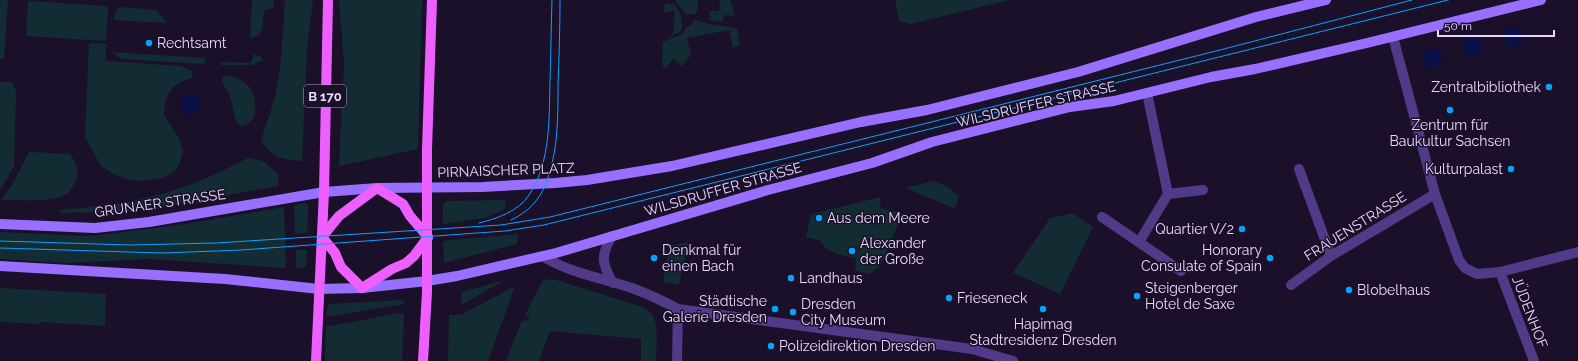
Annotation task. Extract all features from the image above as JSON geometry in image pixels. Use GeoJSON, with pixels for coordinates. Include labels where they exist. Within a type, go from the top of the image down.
{"type":"FeatureCollection","features":[{"type":"Feature","properties":{"kind":"main road","name":"B 170"},"geometry":{"type":"LineString","coordinates":[[316,361],[324,192],[323,171],[328,0]]}},
{"type":"Feature","properties":{"kind":"main road"},"geometry":{"type":"LineString","coordinates":[[427,187],[432,0]]}},
{"type":"Feature","properties":{"kind":"main road","name":"PIRNAISCHER PLATZ"},"geometry":{"type":"LineString","coordinates":[[423,361],[427,281],[427,187]]}},
{"type":"Feature","properties":{"kind":"main road"},"geometry":{"type":"LineString","coordinates":[[377,188],[403,204],[410,216],[428,237],[406,264],[392,269],[362,288],[341,267],[335,253],[322,237],[339,216],[377,188]]}},
{"type":"Feature","properties":{"kind":"street","name":"WILSDRUFFER STRASSE"},"geometry":{"type":"LineString","coordinates":[[587,180],[672,166],[861,122],[927,110],[1078,72],[1256,17],[1326,0]]}},
{"type":"Feature","properties":{"kind":"street","name":"WILSDRUFFER STRASSE"},"geometry":{"type":"LineString","coordinates":[[542,256],[768,190],[872,162],[932,142],[1070,107],[1114,101],[1211,77],[1255,69],[1394,37],[1541,0]]}},
{"type":"Feature","properties":{"kind":"street"},"geometry":{"type":"LineString","coordinates":[[1394,37],[1435,194],[1459,260],[1465,268],[1477,274],[1500,272],[1578,252]]}},
{"type":"Feature","properties":{"kind":"street"},"geometry":{"type":"LineString","coordinates":[[1139,242],[1168,194],[1146,93]]}},
{"type":"Feature","properties":{"kind":"street"},"geometry":{"type":"LineString","coordinates":[[1299,169],[1331,256]]}},
{"type":"Feature","properties":{"kind":"street","name":"PIRNAISCHER PLATZ"},"geometry":{"type":"LineString","coordinates":[[324,192],[377,188],[489,187],[587,180]]}},
{"type":"Feature","properties":{"kind":"street"},"geometry":{"type":"LineString","coordinates":[[1168,194],[1203,190]]}},
{"type":"Feature","properties":{"kind":"street","name":"GRUNAER STRASSE"},"geometry":{"type":"LineString","coordinates":[[0,224],[95,228],[149,222],[324,192]]}},
{"type":"Feature","properties":{"kind":"street","name":"FRAUENSTRASSE"},"geometry":{"type":"LineString","coordinates":[[1291,285],[1331,256],[1435,194]]}},
{"type":"Feature","properties":{"kind":"street"},"geometry":{"type":"LineString","coordinates":[[1102,217],[1181,271]]}},
{"type":"Feature","properties":{"kind":"street"},"geometry":{"type":"LineString","coordinates":[[612,236],[605,247],[603,258],[606,270],[613,283]]}},
{"type":"Feature","properties":{"kind":"street"},"geometry":{"type":"LineString","coordinates":[[0,266],[218,278],[319,289],[362,288],[427,281],[457,276],[542,256],[576,273],[649,295],[678,309],[972,349],[1013,361]]}},
{"type":"Feature","properties":{"kind":"street","name":"JÜDENHOF"},"geometry":{"type":"LineString","coordinates":[[1500,272],[1534,361]]}},
{"type":"Feature","properties":{"kind":"street"},"geometry":{"type":"LineString","coordinates":[[678,309],[678,361]]}},
{"type":"Feature","properties":{"kind":"shaded area"},"geometry":{"type":"Polygon","coordinates":[[[0,0],[8,0],[4,59],[0,59],[0,0]]]}},
{"type":"Feature","properties":{"kind":"shaded area"},"geometry":{"type":"Polygon","coordinates":[[[252,0],[274,0],[273,8],[264,11],[262,28],[259,35],[250,38],[252,0]]]}},
{"type":"Feature","properties":{"kind":"shaded area"},"geometry":{"type":"Polygon","coordinates":[[[285,0],[313,0],[307,48],[302,161],[288,160],[278,157],[274,155],[261,141],[276,94],[285,0]]]}},
{"type":"Feature","properties":{"kind":"shaded area"},"geometry":{"type":"Polygon","coordinates":[[[339,0],[422,0],[418,149],[339,166],[344,63],[339,0]]]}},
{"type":"Feature","properties":{"kind":"shaded area"},"geometry":{"type":"Polygon","coordinates":[[[675,0],[698,0],[698,11],[696,11],[695,14],[685,14],[675,0]]]}},
{"type":"Feature","properties":{"kind":"shaded area"},"geometry":{"type":"Polygon","coordinates":[[[720,0],[730,0],[735,16],[724,15],[723,21],[736,24],[710,20],[709,11],[719,11],[720,0]]]}},
{"type":"Feature","properties":{"kind":"shaded area"},"geometry":{"type":"Polygon","coordinates":[[[895,0],[1009,0],[911,24],[899,21],[895,0]]]}},
{"type":"Feature","properties":{"kind":"shaded area"},"geometry":{"type":"Polygon","coordinates":[[[28,1],[106,6],[108,9],[106,41],[26,36],[28,1]]]}},
{"type":"Feature","properties":{"kind":"shaded area"},"geometry":{"type":"Polygon","coordinates":[[[665,3],[674,4],[682,17],[681,20],[683,26],[680,32],[663,39],[673,34],[675,10],[664,13],[665,3]]]}},
{"type":"Feature","properties":{"kind":"shaded area"},"geometry":{"type":"Polygon","coordinates":[[[119,7],[156,10],[167,23],[114,20],[115,12],[119,7]]]}},
{"type":"Feature","properties":{"kind":"shaded area"},"geometry":{"type":"Polygon","coordinates":[[[695,20],[709,24],[737,28],[740,46],[733,47],[729,30],[687,38],[691,55],[682,66],[673,59],[666,68],[663,67],[663,42],[682,34],[686,27],[690,26],[695,20]]]}},
{"type":"Feature","properties":{"kind":"shaded area"},"geometry":{"type":"Polygon","coordinates":[[[1519,27],[1523,43],[1508,47],[1503,31],[1519,27]]]}},
{"type":"Feature","properties":{"kind":"shaded area"},"geometry":{"type":"Polygon","coordinates":[[[1479,37],[1483,53],[1467,57],[1463,41],[1479,37]]]}},
{"type":"Feature","properties":{"kind":"shaded area"},"geometry":{"type":"Polygon","coordinates":[[[89,43],[106,44],[106,61],[180,66],[193,71],[192,78],[173,87],[165,102],[164,115],[179,138],[183,151],[179,165],[175,171],[162,178],[143,181],[127,179],[115,175],[101,166],[85,137],[89,43]]]}},
{"type":"Feature","properties":{"kind":"shaded area"},"geometry":{"type":"Polygon","coordinates":[[[1438,48],[1443,64],[1427,68],[1423,52],[1438,48]]]}},
{"type":"Feature","properties":{"kind":"shaded area"},"geometry":{"type":"Polygon","coordinates":[[[112,52],[205,58],[204,64],[121,59],[112,52]]]}},
{"type":"Feature","properties":{"kind":"shaded area"},"geometry":{"type":"Polygon","coordinates":[[[254,54],[260,56],[263,60],[253,65],[221,65],[221,62],[251,63],[254,54]]]}},
{"type":"Feature","properties":{"kind":"shaded area"},"geometry":{"type":"Polygon","coordinates":[[[227,75],[237,78],[249,86],[253,94],[255,100],[255,112],[250,122],[246,125],[240,126],[234,115],[231,98],[222,80],[223,77],[227,75]]]}},
{"type":"Feature","properties":{"kind":"shaded area"},"geometry":{"type":"Polygon","coordinates":[[[0,82],[12,82],[16,91],[14,166],[0,189],[0,82]]]}},
{"type":"Feature","properties":{"kind":"shaded area"},"geometry":{"type":"Polygon","coordinates":[[[190,95],[197,98],[200,105],[197,112],[190,115],[183,112],[180,105],[183,98],[190,95]]]}},
{"type":"Feature","properties":{"kind":"shaded area"},"geometry":{"type":"Polygon","coordinates":[[[29,152],[70,154],[76,164],[78,175],[74,185],[65,195],[47,200],[1,200],[12,185],[29,152]]]}},
{"type":"Feature","properties":{"kind":"shaded area"},"geometry":{"type":"Polygon","coordinates":[[[248,158],[263,161],[278,174],[278,186],[196,201],[116,212],[59,213],[60,210],[118,203],[161,194],[203,180],[248,158]]]}},
{"type":"Feature","properties":{"kind":"shaded area"},"geometry":{"type":"Polygon","coordinates":[[[934,181],[948,187],[958,195],[958,202],[954,208],[907,189],[908,187],[934,181]]]}},
{"type":"Feature","properties":{"kind":"shaded area"},"geometry":{"type":"Polygon","coordinates":[[[881,197],[880,208],[903,213],[880,267],[869,274],[855,270],[856,258],[836,254],[827,250],[821,241],[806,237],[811,214],[881,197]]]}},
{"type":"Feature","properties":{"kind":"shaded area"},"geometry":{"type":"Polygon","coordinates":[[[505,200],[505,209],[485,218],[443,224],[443,205],[446,201],[505,200]]]}},
{"type":"Feature","properties":{"kind":"shaded area"},"geometry":{"type":"Polygon","coordinates":[[[306,203],[308,205],[307,233],[295,234],[294,205],[306,203]]]}},
{"type":"Feature","properties":{"kind":"shaded area"},"geometry":{"type":"Polygon","coordinates":[[[284,207],[286,268],[149,259],[68,263],[0,259],[0,232],[85,236],[99,235],[186,224],[284,207]]]}},
{"type":"Feature","properties":{"kind":"shaded area"},"geometry":{"type":"Polygon","coordinates":[[[1072,213],[1093,227],[1060,294],[1013,273],[1050,218],[1072,213]]]}},
{"type":"Feature","properties":{"kind":"shaded area"},"geometry":{"type":"Polygon","coordinates":[[[518,234],[517,244],[444,263],[443,241],[518,234]]]}},
{"type":"Feature","properties":{"kind":"shaded area"},"geometry":{"type":"Polygon","coordinates":[[[688,242],[679,285],[663,282],[669,246],[688,242]]]}},
{"type":"Feature","properties":{"kind":"shaded area"},"geometry":{"type":"Polygon","coordinates":[[[296,250],[307,250],[306,266],[303,268],[296,268],[296,250]]]}},
{"type":"Feature","properties":{"kind":"shaded area"},"geometry":{"type":"Polygon","coordinates":[[[553,279],[642,307],[649,311],[653,316],[656,328],[656,361],[641,361],[641,339],[550,331],[539,361],[506,361],[522,320],[527,321],[530,312],[526,317],[524,317],[543,280],[553,279]]]}},
{"type":"Feature","properties":{"kind":"shaded area"},"geometry":{"type":"Polygon","coordinates":[[[505,280],[461,305],[462,292],[505,280]]]}},
{"type":"Feature","properties":{"kind":"shaded area"},"geometry":{"type":"Polygon","coordinates":[[[515,286],[488,361],[448,361],[449,315],[461,315],[515,286]]]}},
{"type":"Feature","properties":{"kind":"shaded area"},"geometry":{"type":"Polygon","coordinates":[[[0,288],[106,294],[105,326],[40,322],[39,324],[0,322],[0,288]]]}},
{"type":"Feature","properties":{"kind":"shaded area"},"geometry":{"type":"Polygon","coordinates":[[[403,300],[405,304],[326,317],[328,306],[330,304],[403,300]]]}},
{"type":"Feature","properties":{"kind":"shaded area"},"geometry":{"type":"Polygon","coordinates":[[[399,313],[404,314],[402,361],[325,361],[326,326],[399,313]]]}},
{"type":"Feature","properties":{"kind":"tram line"},"geometry":{"type":"LineString","coordinates":[[479,223],[507,214],[525,201],[536,182],[541,168],[545,154],[549,124],[552,0]]}},
{"type":"Feature","properties":{"kind":"tram line"},"geometry":{"type":"LineString","coordinates":[[511,220],[528,210],[537,200],[546,183],[553,159],[557,123],[560,0]]}},
{"type":"Feature","properties":{"kind":"tram line"},"geometry":{"type":"LineString","coordinates":[[0,241],[130,245],[216,243],[501,225],[550,217],[1220,50],[1412,0]]}},
{"type":"Feature","properties":{"kind":"tram line"},"geometry":{"type":"LineString","coordinates":[[0,248],[162,253],[241,250],[505,231],[544,225],[1448,0]]}},
{"type":"Feature","properties":{"kind":"place","name":"Rechtsamt"},"geometry":{"type":"Point","coordinates":[149,43]}},
{"type":"Feature","properties":{"kind":"place","name":"Zentralbibliothek"},"geometry":{"type":"Point","coordinates":[1549,87]}},
{"type":"Feature","properties":{"kind":"place","name":"Zentrum für Baukultur Sachsen"},"geometry":{"type":"Point","coordinates":[1450,110]}},
{"type":"Feature","properties":{"kind":"place","name":"Kulturpalast"},"geometry":{"type":"Point","coordinates":[1511,169]}},
{"type":"Feature","properties":{"kind":"place","name":"Aus dem Meere"},"geometry":{"type":"Point","coordinates":[819,218]}},
{"type":"Feature","properties":{"kind":"place","name":"Quartier V/2"},"geometry":{"type":"Point","coordinates":[1242,229]}},
{"type":"Feature","properties":{"kind":"place","name":"Alexander der Große"},"geometry":{"type":"Point","coordinates":[852,251]}},
{"type":"Feature","properties":{"kind":"place","name":"Denkmal für einen Bach"},"geometry":{"type":"Point","coordinates":[654,258]}},
{"type":"Feature","properties":{"kind":"place","name":"Honorary Consulate of Spain"},"geometry":{"type":"Point","coordinates":[1270,258]}},
{"type":"Feature","properties":{"kind":"place","name":"Landhaus"},"geometry":{"type":"Point","coordinates":[791,278]}},
{"type":"Feature","properties":{"kind":"place","name":"Blobelhaus"},"geometry":{"type":"Point","coordinates":[1349,290]}},
{"type":"Feature","properties":{"kind":"place","name":"Steigenberger Hotel de Saxe"},"geometry":{"type":"Point","coordinates":[1137,296]}},
{"type":"Feature","properties":{"kind":"place","name":"Frieseneck"},"geometry":{"type":"Point","coordinates":[949,298]}},
{"type":"Feature","properties":{"kind":"place","name":"Städtische Galerie Dresden"},"geometry":{"type":"Point","coordinates":[775,309]}},
{"type":"Feature","properties":{"kind":"place","name":"Hapimag Stadtresidenz Dresden"},"geometry":{"type":"Point","coordinates":[1043,309]}},
{"type":"Feature","properties":{"kind":"place","name":"Dresden City Museum"},"geometry":{"type":"Point","coordinates":[793,312]}},
{"type":"Feature","properties":{"kind":"place","name":"Polizeidirektion Dresden"},"geometry":{"type":"Point","coordinates":[771,346]}}]}
